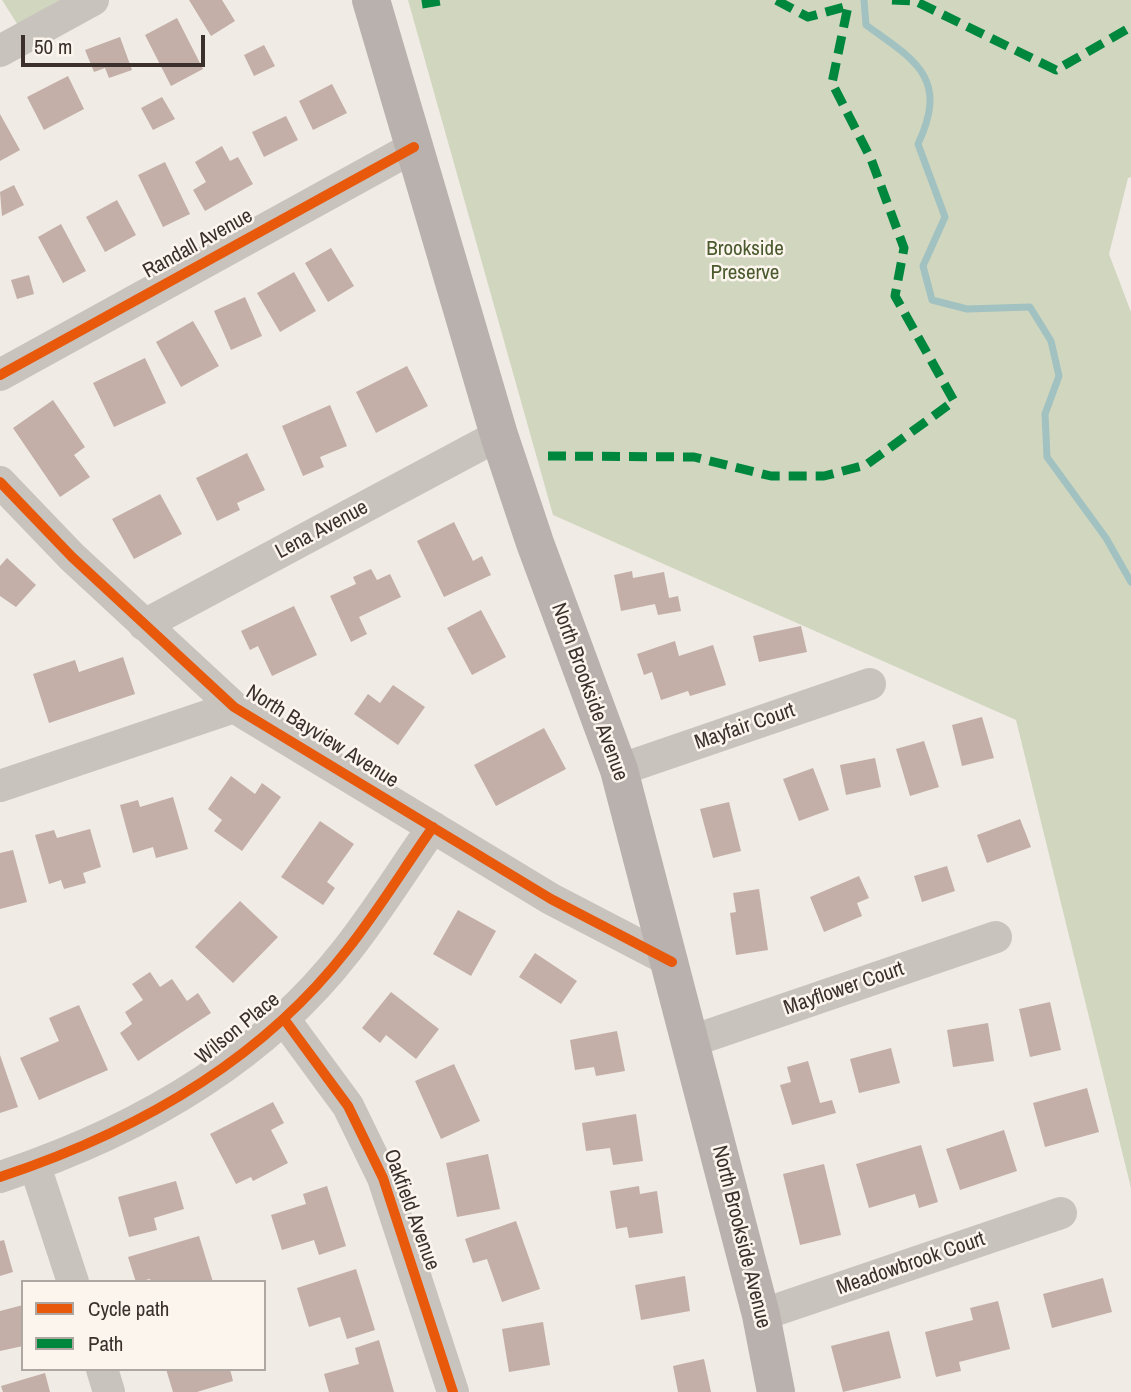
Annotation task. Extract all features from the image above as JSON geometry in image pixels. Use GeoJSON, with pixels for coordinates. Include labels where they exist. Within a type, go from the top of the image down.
{"type":"FeatureCollection","features":[{"type":"Feature","properties":{"kind":"main road","name":"North Brookside Avenue"},"geometry":{"type":"LineString","coordinates":[[371,0],[499,435],[535,543],[619,770],[692,1041],[761,1315],[776,1392]]}},
{"type":"Feature","properties":{"kind":"street"},"geometry":{"type":"LineString","coordinates":[[0,51],[93,0]]}},
{"type":"Feature","properties":{"kind":"street","name":"Randall Avenue"},"geometry":{"type":"LineString","coordinates":[[0,375],[414,147]]}},
{"type":"Feature","properties":{"kind":"street","name":"Lena Avenue"},"geometry":{"type":"LineString","coordinates":[[144,625],[499,435]]}},
{"type":"Feature","properties":{"kind":"street","name":"North Bayview Avenue"},"geometry":{"type":"LineString","coordinates":[[0,482],[72,557],[234,707],[551,899],[672,962]]}},
{"type":"Feature","properties":{"kind":"street","name":"Mayfair Court"},"geometry":{"type":"LineString","coordinates":[[619,770],[870,684]]}},
{"type":"Feature","properties":{"kind":"street"},"geometry":{"type":"LineString","coordinates":[[0,786],[234,707]]}},
{"type":"Feature","properties":{"kind":"street","name":"Wilson Place"},"geometry":{"type":"LineString","coordinates":[[0,1177],[36,1166],[123,1129],[177,1099],[284,1019],[347,950],[433,827]]}},
{"type":"Feature","properties":{"kind":"street","name":"Mayflower Court"},"geometry":{"type":"LineString","coordinates":[[692,1041],[996,937]]}},
{"type":"Feature","properties":{"kind":"street","name":"Oakfield Avenue"},"geometry":{"type":"LineString","coordinates":[[284,1019],[348,1106],[383,1178],[453,1392]]}},
{"type":"Feature","properties":{"kind":"street"},"geometry":{"type":"LineString","coordinates":[[36,1166],[73,1280]]}},
{"type":"Feature","properties":{"kind":"street","name":"Meadowbrook Court"},"geometry":{"type":"LineString","coordinates":[[761,1315],[1061,1213]]}},
{"type":"Feature","properties":{"kind":"street"},"geometry":{"type":"LineString","coordinates":[[103,1371],[109,1392]]}},
{"type":"Feature","properties":{"kind":"green space"},"geometry":{"type":"Polygon","coordinates":[[[2,0],[80,0],[23,33],[2,0]]]}},
{"type":"Feature","properties":{"kind":"green space","name":"Brookside Preserve"},"geometry":{"type":"Polygon","coordinates":[[[408,0],[1131,0],[1131,177],[1128,178],[1109,254],[1131,312],[1131,1188],[1016,720],[553,515],[408,0]]]}},
{"type":"Feature","properties":{"kind":"building"},"geometry":{"type":"Polygon","coordinates":[[[189,0],[222,0],[235,21],[211,36],[189,0]]]}},
{"type":"Feature","properties":{"kind":"building"},"geometry":{"type":"Polygon","coordinates":[[[177,18],[203,69],[171,86],[145,35],[177,18]]]}},
{"type":"Feature","properties":{"kind":"building"},"geometry":{"type":"Polygon","coordinates":[[[120,37],[132,70],[109,78],[105,68],[94,72],[85,50],[120,37]]]}},
{"type":"Feature","properties":{"kind":"building"},"geometry":{"type":"Polygon","coordinates":[[[264,45],[275,66],[254,76],[244,55],[264,45]]]}},
{"type":"Feature","properties":{"kind":"building"},"geometry":{"type":"Polygon","coordinates":[[[68,76],[84,109],[44,130],[27,97],[68,76]]]}},
{"type":"Feature","properties":{"kind":"building"},"geometry":{"type":"Polygon","coordinates":[[[332,84],[347,113],[313,130],[299,101],[332,84]]]}},
{"type":"Feature","properties":{"kind":"building"},"geometry":{"type":"Polygon","coordinates":[[[162,97],[175,119],[153,130],[141,108],[162,97]]]}},
{"type":"Feature","properties":{"kind":"building"},"geometry":{"type":"Polygon","coordinates":[[[0,114],[20,150],[0,161],[0,114]]]}},
{"type":"Feature","properties":{"kind":"building"},"geometry":{"type":"Polygon","coordinates":[[[286,116],[298,140],[264,157],[252,132],[286,116]]]}},
{"type":"Feature","properties":{"kind":"building"},"geometry":{"type":"Polygon","coordinates":[[[222,146],[230,161],[238,157],[253,184],[205,211],[193,190],[206,182],[195,162],[222,146]]]}},
{"type":"Feature","properties":{"kind":"building"},"geometry":{"type":"Polygon","coordinates":[[[165,162],[190,214],[163,227],[138,175],[165,162]]]}},
{"type":"Feature","properties":{"kind":"building"},"geometry":{"type":"Polygon","coordinates":[[[14,185],[24,205],[2,216],[0,192],[14,185]]]}},
{"type":"Feature","properties":{"kind":"building"},"geometry":{"type":"Polygon","coordinates":[[[117,200],[136,235],[105,252],[86,217],[117,200]]]}},
{"type":"Feature","properties":{"kind":"building"},"geometry":{"type":"Polygon","coordinates":[[[61,224],[86,271],[63,283],[38,237],[61,224]]]}},
{"type":"Feature","properties":{"kind":"building"},"geometry":{"type":"Polygon","coordinates":[[[331,248],[354,286],[328,302],[305,263],[331,248]]]}},
{"type":"Feature","properties":{"kind":"building"},"geometry":{"type":"Polygon","coordinates":[[[294,272],[316,311],[280,332],[257,293],[294,272]]]}},
{"type":"Feature","properties":{"kind":"building"},"geometry":{"type":"Polygon","coordinates":[[[29,275],[34,294],[17,299],[11,280],[29,275]]]}},
{"type":"Feature","properties":{"kind":"building"},"geometry":{"type":"Polygon","coordinates":[[[245,297],[262,336],[231,350],[214,311],[245,297]]]}},
{"type":"Feature","properties":{"kind":"building"},"geometry":{"type":"Polygon","coordinates":[[[193,321],[219,366],[181,387],[156,342],[193,321]]]}},
{"type":"Feature","properties":{"kind":"building"},"geometry":{"type":"Polygon","coordinates":[[[145,358],[166,403],[114,427],[93,383],[145,358]]]}},
{"type":"Feature","properties":{"kind":"building"},"geometry":{"type":"Polygon","coordinates":[[[407,366],[428,406],[376,433],[356,392],[407,366]]]}},
{"type":"Feature","properties":{"kind":"building"},"geometry":{"type":"Polygon","coordinates":[[[53,400],[85,447],[74,455],[90,477],[60,497],[13,428],[53,400]]]}},
{"type":"Feature","properties":{"kind":"building"},"geometry":{"type":"Polygon","coordinates":[[[330,405],[347,446],[320,457],[324,467],[303,476],[282,426],[330,405]]]}},
{"type":"Feature","properties":{"kind":"building"},"geometry":{"type":"Polygon","coordinates":[[[247,453],[265,490],[237,503],[240,510],[217,521],[196,478],[247,453]]]}},
{"type":"Feature","properties":{"kind":"building"},"geometry":{"type":"Polygon","coordinates":[[[160,494],[182,534],[134,559],[112,519],[160,494]]]}},
{"type":"Feature","properties":{"kind":"building"},"geometry":{"type":"Polygon","coordinates":[[[454,522],[473,561],[482,556],[491,575],[444,597],[417,541],[454,522]]]}},
{"type":"Feature","properties":{"kind":"building"},"geometry":{"type":"Polygon","coordinates":[[[7,558],[36,585],[16,607],[0,596],[0,566],[7,558]]]}},
{"type":"Feature","properties":{"kind":"building"},"geometry":{"type":"Polygon","coordinates":[[[371,569],[377,580],[390,574],[401,597],[359,617],[367,634],[351,642],[330,596],[356,584],[353,577],[371,569]]]}},
{"type":"Feature","properties":{"kind":"building"},"geometry":{"type":"Polygon","coordinates":[[[632,571],[633,578],[664,572],[669,598],[678,596],[681,611],[658,615],[655,604],[621,611],[614,575],[632,571]]]}},
{"type":"Feature","properties":{"kind":"building"},"geometry":{"type":"Polygon","coordinates":[[[294,606],[317,655],[272,676],[258,646],[250,650],[241,631],[294,606]]]}},
{"type":"Feature","properties":{"kind":"building"},"geometry":{"type":"Polygon","coordinates":[[[481,610],[506,657],[472,675],[447,628],[481,610]]]}},
{"type":"Feature","properties":{"kind":"building"},"geometry":{"type":"Polygon","coordinates":[[[801,626],[807,652],[759,662],[753,636],[801,626]]]}},
{"type":"Feature","properties":{"kind":"building"},"geometry":{"type":"Polygon","coordinates":[[[675,641],[679,656],[713,645],[726,685],[690,696],[688,691],[661,700],[652,672],[644,675],[637,654],[675,641]]]}},
{"type":"Feature","properties":{"kind":"building"},"geometry":{"type":"Polygon","coordinates":[[[123,657],[135,694],[49,723],[33,674],[75,660],[79,672],[123,657]]]}},
{"type":"Feature","properties":{"kind":"building"},"geometry":{"type":"Polygon","coordinates":[[[393,685],[425,707],[398,745],[354,714],[368,694],[380,703],[393,685]]]}},
{"type":"Feature","properties":{"kind":"building"},"geometry":{"type":"Polygon","coordinates":[[[982,717],[994,758],[962,766],[952,725],[982,717]]]}},
{"type":"Feature","properties":{"kind":"building"},"geometry":{"type":"Polygon","coordinates":[[[544,728],[566,769],[496,806],[474,765],[544,728]]]}},
{"type":"Feature","properties":{"kind":"building"},"geometry":{"type":"Polygon","coordinates":[[[924,741],[939,787],[910,796],[896,749],[924,741]]]}},
{"type":"Feature","properties":{"kind":"building"},"geometry":{"type":"Polygon","coordinates":[[[875,758],[881,787],[846,795],[840,765],[875,758]]]}},
{"type":"Feature","properties":{"kind":"building"},"geometry":{"type":"Polygon","coordinates":[[[813,768],[829,810],[799,821],[783,779],[813,768]]]}},
{"type":"Feature","properties":{"kind":"building"},"geometry":{"type":"Polygon","coordinates":[[[231,776],[255,794],[262,783],[281,797],[242,851],[214,831],[222,820],[208,809],[231,776]]]}},
{"type":"Feature","properties":{"kind":"building"},"geometry":{"type":"Polygon","coordinates":[[[173,797],[188,849],[156,858],[153,847],[133,853],[120,805],[138,800],[140,807],[173,797]]]}},
{"type":"Feature","properties":{"kind":"building"},"geometry":{"type":"Polygon","coordinates":[[[729,802],[741,851],[713,858],[700,809],[729,802]]]}},
{"type":"Feature","properties":{"kind":"building"},"geometry":{"type":"Polygon","coordinates":[[[1020,819],[1031,847],[987,863],[977,835],[1020,819]]]}},
{"type":"Feature","properties":{"kind":"building"},"geometry":{"type":"Polygon","coordinates":[[[320,821],[354,844],[327,882],[335,888],[323,905],[281,877],[320,821]]]}},
{"type":"Feature","properties":{"kind":"building"},"geometry":{"type":"Polygon","coordinates":[[[90,829],[101,867],[83,873],[86,883],[64,889],[61,880],[49,884],[35,835],[54,830],[57,838],[90,829]]]}},
{"type":"Feature","properties":{"kind":"building"},"geometry":{"type":"Polygon","coordinates":[[[13,850],[27,902],[0,909],[0,853],[13,850]]]}},
{"type":"Feature","properties":{"kind":"building"},"geometry":{"type":"Polygon","coordinates":[[[947,866],[955,891],[922,902],[914,876],[947,866]]]}},
{"type":"Feature","properties":{"kind":"building"},"geometry":{"type":"Polygon","coordinates":[[[859,876],[869,898],[857,903],[862,916],[824,932],[810,897],[859,876]]]}},
{"type":"Feature","properties":{"kind":"building"},"geometry":{"type":"Polygon","coordinates":[[[759,889],[768,950],[736,955],[730,913],[736,912],[733,893],[759,889]]]}},
{"type":"Feature","properties":{"kind":"building"},"geometry":{"type":"Polygon","coordinates":[[[240,901],[278,937],[233,983],[195,947],[240,901]]]}},
{"type":"Feature","properties":{"kind":"building"},"geometry":{"type":"Polygon","coordinates":[[[458,910],[496,931],[471,976],[433,954],[458,910]]]}},
{"type":"Feature","properties":{"kind":"building"},"geometry":{"type":"Polygon","coordinates":[[[535,953],[577,981],[561,1004],[519,977],[535,953]]]}},
{"type":"Feature","properties":{"kind":"building"},"geometry":{"type":"Polygon","coordinates":[[[150,972],[160,987],[172,979],[187,1001],[198,993],[211,1013],[138,1061],[120,1033],[132,1024],[125,1012],[143,1000],[132,984],[150,972]]]}},
{"type":"Feature","properties":{"kind":"building"},"geometry":{"type":"Polygon","coordinates":[[[391,992],[439,1029],[416,1059],[386,1035],[380,1043],[362,1028],[391,992]]]}},
{"type":"Feature","properties":{"kind":"building"},"geometry":{"type":"Polygon","coordinates":[[[1050,1002],[1061,1050],[1030,1057],[1019,1009],[1050,1002]]]}},
{"type":"Feature","properties":{"kind":"building"},"geometry":{"type":"Polygon","coordinates":[[[79,1005],[108,1070],[39,1100],[20,1058],[59,1041],[49,1018],[79,1005]]]}},
{"type":"Feature","properties":{"kind":"building"},"geometry":{"type":"Polygon","coordinates":[[[988,1023],[994,1061],[953,1067],[947,1030],[988,1023]]]}},
{"type":"Feature","properties":{"kind":"building"},"geometry":{"type":"Polygon","coordinates":[[[617,1031],[625,1071],[596,1076],[594,1067],[575,1070],[570,1040],[617,1031]]]}},
{"type":"Feature","properties":{"kind":"building"},"geometry":{"type":"Polygon","coordinates":[[[891,1048],[900,1083],[859,1093],[850,1059],[891,1048]]]}},
{"type":"Feature","properties":{"kind":"building"},"geometry":{"type":"Polygon","coordinates":[[[0,1055],[18,1107],[0,1113],[0,1055]]]}},
{"type":"Feature","properties":{"kind":"building"},"geometry":{"type":"Polygon","coordinates":[[[808,1061],[820,1103],[832,1100],[836,1113],[792,1125],[780,1085],[791,1082],[787,1067],[808,1061]]]}},
{"type":"Feature","properties":{"kind":"building"},"geometry":{"type":"Polygon","coordinates":[[[454,1064],[480,1121],[441,1139],[415,1081],[454,1064]]]}},
{"type":"Feature","properties":{"kind":"building"},"geometry":{"type":"Polygon","coordinates":[[[1087,1088],[1099,1132],[1045,1147],[1033,1103],[1087,1088]]]}},
{"type":"Feature","properties":{"kind":"building"},"geometry":{"type":"Polygon","coordinates":[[[273,1102],[284,1123],[271,1130],[288,1163],[253,1181],[251,1177],[236,1184],[210,1134],[273,1102]]]}},
{"type":"Feature","properties":{"kind":"building"},"geometry":{"type":"Polygon","coordinates":[[[636,1114],[643,1161],[613,1165],[610,1148],[586,1151],[582,1123],[636,1114]]]}},
{"type":"Feature","properties":{"kind":"building"},"geometry":{"type":"Polygon","coordinates":[[[1004,1130],[1017,1171],[960,1190],[946,1149],[1004,1130]]]}},
{"type":"Feature","properties":{"kind":"building"},"geometry":{"type":"Polygon","coordinates":[[[921,1145],[938,1202],[919,1208],[915,1194],[869,1208],[856,1164],[921,1145]]]}},
{"type":"Feature","properties":{"kind":"building"},"geometry":{"type":"Polygon","coordinates":[[[488,1154],[500,1209],[457,1217],[446,1163],[488,1154]]]}},
{"type":"Feature","properties":{"kind":"building"},"geometry":{"type":"Polygon","coordinates":[[[824,1164],[841,1235],[800,1245],[783,1174],[824,1164]]]}},
{"type":"Feature","properties":{"kind":"building"},"geometry":{"type":"Polygon","coordinates":[[[176,1181],[184,1209],[154,1218],[157,1230],[129,1237],[118,1197],[176,1181]]]}},
{"type":"Feature","properties":{"kind":"building"},"geometry":{"type":"Polygon","coordinates":[[[327,1186],[346,1246],[319,1255],[314,1240],[282,1250],[271,1215],[306,1204],[303,1194],[327,1186]]]}},
{"type":"Feature","properties":{"kind":"building"},"geometry":{"type":"Polygon","coordinates":[[[639,1186],[640,1194],[657,1191],[663,1233],[629,1238],[627,1227],[616,1229],[610,1191],[639,1186]]]}},
{"type":"Feature","properties":{"kind":"building"},"geometry":{"type":"Polygon","coordinates":[[[516,1221],[540,1289],[502,1302],[487,1259],[473,1263],[465,1239],[516,1221]]]}},
{"type":"Feature","properties":{"kind":"building"},"geometry":{"type":"Polygon","coordinates":[[[199,1236],[212,1280],[135,1280],[128,1257],[199,1236]]]}},
{"type":"Feature","properties":{"kind":"building"},"geometry":{"type":"Polygon","coordinates":[[[4,1240],[13,1272],[0,1276],[0,1241],[4,1240]]]}},
{"type":"Feature","properties":{"kind":"building"},"geometry":{"type":"Polygon","coordinates":[[[356,1269],[375,1330],[347,1339],[340,1317],[309,1327],[297,1288],[356,1269]]]}},
{"type":"Feature","properties":{"kind":"building"},"geometry":{"type":"Polygon","coordinates":[[[685,1276],[690,1311],[641,1320],[635,1285],[685,1276]]]}},
{"type":"Feature","properties":{"kind":"building"},"geometry":{"type":"Polygon","coordinates":[[[1103,1278],[1112,1312],[1052,1328],[1043,1294],[1103,1278]]]}},
{"type":"Feature","properties":{"kind":"building"},"geometry":{"type":"Polygon","coordinates":[[[998,1301],[1010,1349],[959,1362],[961,1371],[936,1377],[925,1332],[973,1320],[970,1308],[998,1301]]]}},
{"type":"Feature","properties":{"kind":"building"},"geometry":{"type":"Polygon","coordinates":[[[21,1306],[21,1346],[0,1351],[0,1311],[21,1306]]]}},
{"type":"Feature","properties":{"kind":"building"},"geometry":{"type":"Polygon","coordinates":[[[543,1322],[550,1365],[509,1372],[502,1329],[543,1322]]]}},
{"type":"Feature","properties":{"kind":"building"},"geometry":{"type":"Polygon","coordinates":[[[889,1331],[901,1378],[843,1392],[831,1346],[889,1331]]]}},
{"type":"Feature","properties":{"kind":"building"},"geometry":{"type":"Polygon","coordinates":[[[379,1340],[394,1392],[329,1392],[324,1374],[359,1364],[355,1348],[379,1340]]]}},
{"type":"Feature","properties":{"kind":"building"},"geometry":{"type":"Polygon","coordinates":[[[704,1359],[711,1392],[678,1392],[673,1366],[704,1359]]]}},
{"type":"Feature","properties":{"kind":"building"},"geometry":{"type":"Polygon","coordinates":[[[167,1371],[230,1371],[233,1381],[197,1392],[173,1392],[167,1371]]]}},
{"type":"Feature","properties":{"kind":"building"},"geometry":{"type":"Polygon","coordinates":[[[45,1373],[50,1392],[3,1392],[1,1386],[45,1373]]]}},
{"type":"Feature","properties":{"kind":"waterway"},"geometry":{"type":"LineString","coordinates":[[864,0],[866,25],[913,61],[928,87],[930,103],[927,121],[918,144],[945,217],[923,266],[932,300],[967,309],[1030,307],[1051,341],[1059,376],[1045,414],[1047,457],[1106,538],[1131,582]]}},
{"type":"Feature","properties":{"kind":"marked path"},"geometry":{"type":"LineString","coordinates":[[422,4],[447,0]]}},
{"type":"Feature","properties":{"kind":"marked path"},"geometry":{"type":"LineString","coordinates":[[548,456],[694,457],[771,476],[824,476],[866,465],[954,401],[895,296],[904,248],[871,159],[832,83],[848,6],[808,17],[776,0]]}},
{"type":"Feature","properties":{"kind":"marked path"},"geometry":{"type":"LineString","coordinates":[[892,0],[915,1],[1056,70],[1131,27]]}},
{"type":"Feature","properties":{"kind":"cycle path"},"geometry":{"type":"LineString","coordinates":[[0,375],[414,147]]}},
{"type":"Feature","properties":{"kind":"cycle path"},"geometry":{"type":"LineString","coordinates":[[0,482],[72,557],[234,707],[551,899],[672,962]]}},
{"type":"Feature","properties":{"kind":"cycle path"},"geometry":{"type":"LineString","coordinates":[[0,1177],[98,1139],[145,1115],[191,1089],[275,1027],[313,990],[347,950],[433,827]]}},
{"type":"Feature","properties":{"kind":"cycle path"},"geometry":{"type":"LineString","coordinates":[[284,1019],[348,1106],[383,1178],[453,1392]]}}]}
